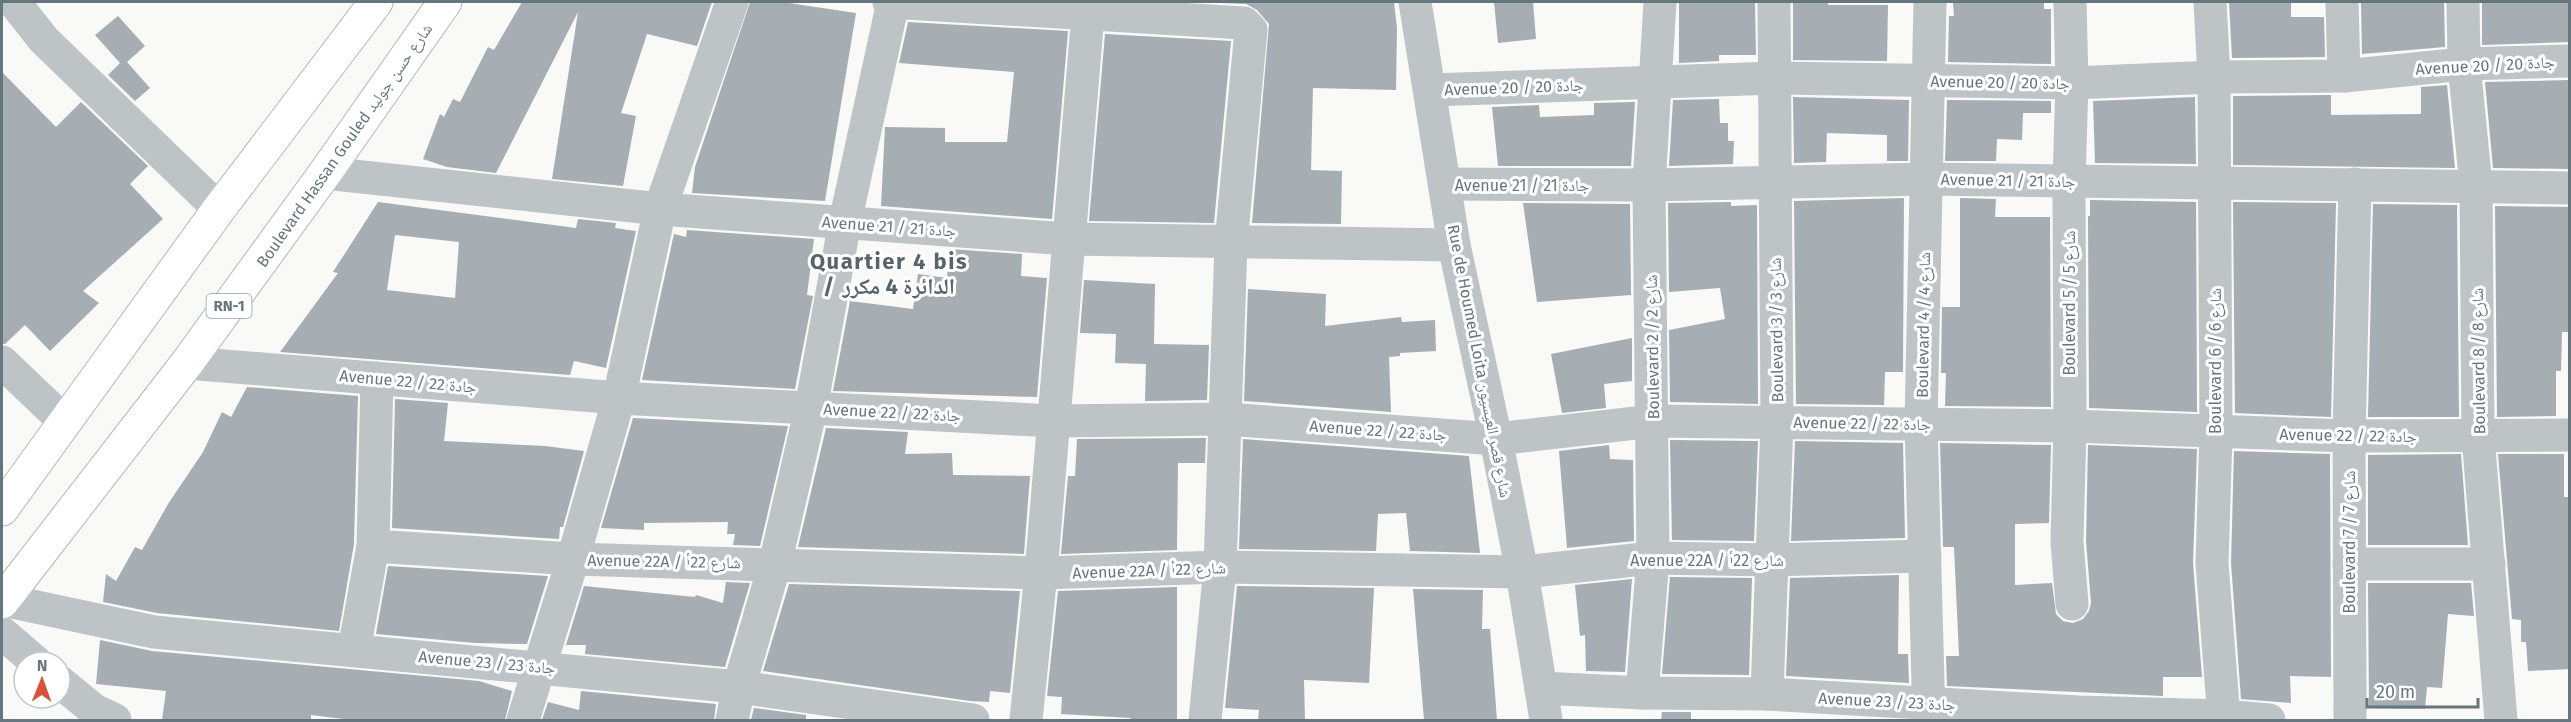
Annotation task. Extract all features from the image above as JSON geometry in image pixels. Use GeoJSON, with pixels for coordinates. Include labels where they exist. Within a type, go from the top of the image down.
{"type":"FeatureCollection","features":[{"type":"Feature","properties":{"kind":"main road"},"geometry":{"type":"LineString","coordinates":[[2,509],[219,209],[376,2]]}},
{"type":"Feature","properties":{"kind":"main road","name":"Boulevard Hassan Gouled شارع حسن جوليد"},"geometry":{"type":"LineString","coordinates":[[2,601],[187,363],[445,2]]}},
{"type":"Feature","properties":{"kind":"street"},"geometry":{"type":"LineString","coordinates":[[14,2],[44,40],[219,209]]}},
{"type":"Feature","properties":{"kind":"street"},"geometry":{"type":"LineString","coordinates":[[523,720],[573,559],[619,398],[660,209],[732,2]]}},
{"type":"Feature","properties":{"kind":"street"},"geometry":{"type":"LineString","coordinates":[[732,720],[739,687],[774,564],[811,408],[845,222],[892,2],[1088,8],[1244,23],[1251,30],[1231,243],[1227,419],[1220,567],[1205,720]]}},
{"type":"Feature","properties":{"kind":"street","name":"Rue de Houmed Loita شارع قصر العيسيون"},"geometry":{"type":"LineString","coordinates":[[1415,2],[1454,245],[1522,572],[1546,720]]}},
{"type":"Feature","properties":{"kind":"street","name":"Boulevard 2 / شارع 2"},"geometry":{"type":"LineString","coordinates":[[1642,693],[1653,558],[1650,185],[1660,2]]}},
{"type":"Feature","properties":{"kind":"street","name":"Boulevard 3 / شارع 3"},"geometry":{"type":"LineString","coordinates":[[1767,694],[1777,422],[1774,2]]}},
{"type":"Feature","properties":{"kind":"street","name":"Boulevard 4 / شارع 4"},"geometry":{"type":"LineString","coordinates":[[1929,712],[1921,423],[1930,2]]}},
{"type":"Feature","properties":{"kind":"street","name":"Boulevard 5 / شارع 5"},"geometry":{"type":"LineString","coordinates":[[2070,2],[2072,84],[2069,180],[2070,426],[2067,542],[2072,604]]}},
{"type":"Feature","properties":{"kind":"street","name":"Boulevard 6 / شارع 6"},"geometry":{"type":"LineString","coordinates":[[2210,2],[2214,77],[2216,433],[2212,562],[2223,718]]}},
{"type":"Feature","properties":{"kind":"street"},"geometry":{"type":"LineString","coordinates":[[2342,2],[2344,76]]}},
{"type":"Feature","properties":{"kind":"street","name":"Boulevard 8 / شارع 8"},"geometry":{"type":"LineString","coordinates":[[2463,2],[2464,64],[2476,186],[2478,436],[2501,720]]}},
{"type":"Feature","properties":{"kind":"street"},"geometry":{"type":"LineString","coordinates":[[1026,720],[1041,573],[1088,8]]}},
{"type":"Feature","properties":{"kind":"street","name":"Avenue 20 / جادة 20"},"geometry":{"type":"LineString","coordinates":[[1430,90],[1775,78],[2072,84],[2214,77],[2344,76],[2464,64],[2570,61]]}},
{"type":"Feature","properties":{"kind":"street","name":"Avenue 21 / جادة 21"},"geometry":{"type":"LineString","coordinates":[[325,173],[660,209],[1068,239],[1454,245]]}},
{"type":"Feature","properties":{"kind":"street","name":"Avenue 21 / جادة 21"},"geometry":{"type":"LineString","coordinates":[[1446,184],[1650,185],[1926,179],[2570,188]]}},
{"type":"Feature","properties":{"kind":"street","name":"Boulevard 7 / شارع 7"},"geometry":{"type":"LineString","coordinates":[[2350,720],[2349,436],[2355,184]]}},
{"type":"Feature","properties":{"kind":"street"},"geometry":{"type":"LineString","coordinates":[[2,362],[65,422]]}},
{"type":"Feature","properties":{"kind":"street","name":"Avenue 22 / جادة 22"},"geometry":{"type":"LineString","coordinates":[[187,363],[619,398],[1053,421],[1227,419],[1496,439],[1653,421],[2070,426],[2349,436],[2570,435]]}},
{"type":"Feature","properties":{"kind":"street"},"geometry":{"type":"LineString","coordinates":[[354,650],[373,546],[377,378]]}},
{"type":"Feature","properties":{"kind":"street","name":"Avenue 22A / شارع 22أ"},"geometry":{"type":"LineString","coordinates":[[373,546],[573,559],[1041,573],[1220,567],[1522,572],[1653,558],[1772,560],[1925,556]]}},
{"type":"Feature","properties":{"kind":"street"},"geometry":{"type":"LineString","coordinates":[[2349,564],[2489,564]]}},
{"type":"Feature","properties":{"kind":"street","name":"Avenue 23 / جادة 23"},"geometry":{"type":"LineString","coordinates":[[2,601],[154,632],[739,687],[973,720]]}},
{"type":"Feature","properties":{"kind":"street"},"geometry":{"type":"LineString","coordinates":[[2,633],[22,650]]}},
{"type":"Feature","properties":{"kind":"street","name":"Avenue 23 / جادة 23"},"geometry":{"type":"LineString","coordinates":[[1541,688],[1642,693],[1767,694],[1929,712],[2270,720]]}},
{"type":"Feature","properties":{"kind":"street"},"geometry":{"type":"LineString","coordinates":[[72,692],[94,710],[115,720]]}},
{"type":"Feature","properties":{"kind":"building"},"geometry":{"type":"Polygon","coordinates":[[[522,2],[712,2],[697,46],[647,34],[621,113],[636,116],[623,186],[552,179],[578,12],[496,173],[447,167],[423,159],[440,114],[444,117],[453,99],[460,102],[488,47],[494,50],[522,2]]]}},
{"type":"Feature","properties":{"kind":"building"},"geometry":{"type":"Polygon","coordinates":[[[750,2],[782,2],[856,13],[825,201],[692,193],[695,167],[750,2]]]}},
{"type":"Feature","properties":{"kind":"building"},"geometry":{"type":"Polygon","coordinates":[[[1198,2],[1394,2],[1397,28],[1396,90],[1313,88],[1311,170],[1342,171],[1341,224],[1252,223],[1269,24],[1257,10],[1246,4],[1198,2]]]}},
{"type":"Feature","properties":{"kind":"building"},"geometry":{"type":"Polygon","coordinates":[[[1494,2],[1533,2],[1536,39],[1498,43],[1494,2]]]}},
{"type":"Feature","properties":{"kind":"building"},"geometry":{"type":"Polygon","coordinates":[[[1679,2],[1755,2],[1756,55],[1719,55],[1719,61],[1679,63],[1679,2]]]}},
{"type":"Feature","properties":{"kind":"building"},"geometry":{"type":"Polygon","coordinates":[[[1793,2],[1828,2],[1828,5],[1888,5],[1887,61],[1793,60],[1793,2]]]}},
{"type":"Feature","properties":{"kind":"building"},"geometry":{"type":"Polygon","coordinates":[[[1953,2],[2044,2],[2044,9],[2051,9],[2051,64],[1948,62],[1949,16],[1954,16],[1953,2]]]}},
{"type":"Feature","properties":{"kind":"building"},"geometry":{"type":"Polygon","coordinates":[[[2229,2],[2291,2],[2291,17],[2324,17],[2325,57],[2232,58],[2229,2]]]}},
{"type":"Feature","properties":{"kind":"building"},"geometry":{"type":"Polygon","coordinates":[[[2361,2],[2444,2],[2445,47],[2362,54],[2361,2]]]}},
{"type":"Feature","properties":{"kind":"building"},"geometry":{"type":"Polygon","coordinates":[[[2482,2],[2570,2],[2570,42],[2482,45],[2482,2]]]}},
{"type":"Feature","properties":{"kind":"building"},"geometry":{"type":"Polygon","coordinates":[[[118,16],[145,46],[127,62],[150,88],[135,101],[108,75],[120,63],[95,35],[118,16]]]}},
{"type":"Feature","properties":{"kind":"building"},"geometry":{"type":"Polygon","coordinates":[[[908,22],[1068,31],[1052,219],[881,206],[885,127],[945,128],[945,142],[1007,142],[1014,72],[899,63],[908,22]]]}},
{"type":"Feature","properties":{"kind":"building"},"geometry":{"type":"Polygon","coordinates":[[[1105,34],[1231,41],[1214,223],[1089,221],[1105,34]]]}},
{"type":"Feature","properties":{"kind":"building"},"geometry":{"type":"Polygon","coordinates":[[[2,72],[56,127],[81,102],[148,166],[130,184],[163,219],[83,291],[99,303],[50,351],[25,325],[5,344],[2,344],[2,72]]]}},
{"type":"Feature","properties":{"kind":"building"},"geometry":{"type":"Polygon","coordinates":[[[2570,80],[2570,169],[2493,168],[2485,82],[2570,80]]]}},
{"type":"Feature","properties":{"kind":"building"},"geometry":{"type":"Polygon","coordinates":[[[2447,85],[2455,168],[2233,165],[2233,96],[2331,95],[2331,115],[2421,114],[2421,87],[2447,85]]]}},
{"type":"Feature","properties":{"kind":"building"},"geometry":{"type":"Polygon","coordinates":[[[1793,97],[1909,100],[1908,161],[1887,161],[1887,135],[1827,133],[1826,162],[1794,163],[1793,97]]]}},
{"type":"Feature","properties":{"kind":"building"},"geometry":{"type":"Polygon","coordinates":[[[2195,97],[2196,164],[2095,163],[2093,101],[2195,97]]]}},
{"type":"Feature","properties":{"kind":"building"},"geometry":{"type":"Polygon","coordinates":[[[1719,99],[1720,123],[1728,123],[1728,141],[1734,141],[1733,164],[1669,166],[1673,100],[1719,99]]]}},
{"type":"Feature","properties":{"kind":"building"},"geometry":{"type":"Polygon","coordinates":[[[1947,100],[2051,101],[2051,113],[2023,113],[2022,140],[1997,139],[1996,161],[1945,161],[1947,100]]]}},
{"type":"Feature","properties":{"kind":"building"},"geometry":{"type":"Polygon","coordinates":[[[1635,102],[1631,166],[1498,166],[1492,107],[1539,105],[1540,117],[1594,115],[1594,103],[1635,102]]]}},
{"type":"Feature","properties":{"kind":"building"},"geometry":{"type":"Polygon","coordinates":[[[1904,198],[1903,372],[1885,372],[1884,405],[1796,404],[1794,201],[1904,198]]]}},
{"type":"Feature","properties":{"kind":"building"},"geometry":{"type":"Polygon","coordinates":[[[1960,198],[1996,199],[1995,217],[2050,217],[2051,407],[1945,406],[1946,373],[1941,373],[1942,307],[1960,307],[1960,198]]]}},
{"type":"Feature","properties":{"kind":"building"},"geometry":{"type":"Polygon","coordinates":[[[2090,200],[2196,202],[2197,412],[2089,408],[2088,216],[2090,216],[2090,200]]]}},
{"type":"Feature","properties":{"kind":"building"},"geometry":{"type":"Polygon","coordinates":[[[378,202],[576,228],[578,219],[616,223],[615,228],[636,231],[606,368],[574,361],[570,375],[280,352],[338,273],[333,272],[378,202]],[[395,235],[387,290],[455,298],[459,242],[395,235]]]}},
{"type":"Feature","properties":{"kind":"building"},"geometry":{"type":"Polygon","coordinates":[[[1731,202],[1731,206],[1757,205],[1758,404],[1670,402],[1669,330],[1725,319],[1720,288],[1669,292],[1668,203],[1731,202]]]}},
{"type":"Feature","properties":{"kind":"building"},"geometry":{"type":"Polygon","coordinates":[[[2233,202],[2336,203],[2331,417],[2235,413],[2233,202]]]}},
{"type":"Feature","properties":{"kind":"building"},"geometry":{"type":"Polygon","coordinates":[[[1523,203],[1630,204],[1631,295],[1537,302],[1523,203]]]}},
{"type":"Feature","properties":{"kind":"building"},"geometry":{"type":"Polygon","coordinates":[[[2373,204],[2457,205],[2459,417],[2368,417],[2373,204]]]}},
{"type":"Feature","properties":{"kind":"building"},"geometry":{"type":"Polygon","coordinates":[[[2495,206],[2570,207],[2570,332],[2562,332],[2561,371],[2556,371],[2556,416],[2497,417],[2495,206]]]}},
{"type":"Feature","properties":{"kind":"building"},"geometry":{"type":"Polygon","coordinates":[[[687,230],[814,239],[807,295],[813,296],[795,389],[642,380],[674,234],[686,237],[687,230]]]}},
{"type":"Feature","properties":{"kind":"building"},"geometry":{"type":"Polygon","coordinates":[[[949,249],[1022,254],[1021,276],[1047,278],[1037,397],[833,391],[850,301],[913,309],[918,274],[947,278],[949,249]]]}},
{"type":"Feature","properties":{"kind":"building"},"geometry":{"type":"Polygon","coordinates":[[[1084,280],[1155,284],[1154,344],[1209,345],[1207,400],[1145,401],[1146,364],[1115,363],[1116,334],[1080,333],[1084,280]]]}},
{"type":"Feature","properties":{"kind":"building"},"geometry":{"type":"Polygon","coordinates":[[[1248,289],[1326,294],[1325,326],[1401,317],[1402,322],[1435,320],[1436,351],[1400,353],[1400,356],[1389,357],[1391,412],[1244,401],[1248,289]]]}},
{"type":"Feature","properties":{"kind":"building"},"geometry":{"type":"Polygon","coordinates":[[[1632,338],[1632,381],[1604,384],[1606,408],[1562,413],[1551,354],[1632,338]]]}},
{"type":"Feature","properties":{"kind":"building"},"geometry":{"type":"Polygon","coordinates":[[[247,387],[358,396],[354,544],[339,631],[157,613],[103,602],[106,574],[116,581],[135,547],[142,550],[168,504],[203,452],[222,412],[231,417],[247,387]]]}},
{"type":"Feature","properties":{"kind":"building"},"geometry":{"type":"Polygon","coordinates":[[[395,399],[448,403],[444,441],[545,446],[584,451],[563,527],[560,527],[559,539],[392,528],[395,399]]]}},
{"type":"Feature","properties":{"kind":"building"},"geometry":{"type":"Polygon","coordinates":[[[633,418],[788,426],[760,546],[733,545],[735,534],[727,534],[728,522],[644,523],[644,530],[601,528],[633,418]]]}},
{"type":"Feature","properties":{"kind":"building"},"geometry":{"type":"Polygon","coordinates":[[[826,428],[908,432],[905,454],[952,453],[953,475],[1030,476],[1024,554],[798,547],[826,428]]]}},
{"type":"Feature","properties":{"kind":"building"},"geometry":{"type":"Polygon","coordinates":[[[1206,438],[1205,463],[1178,463],[1177,550],[1061,554],[1068,476],[1075,476],[1077,439],[1206,438]]]}},
{"type":"Feature","properties":{"kind":"building"},"geometry":{"type":"Polygon","coordinates":[[[1243,439],[1469,456],[1480,553],[1410,551],[1406,513],[1378,514],[1376,551],[1239,549],[1243,439]]]}},
{"type":"Feature","properties":{"kind":"building"},"geometry":{"type":"Polygon","coordinates":[[[1670,440],[1758,441],[1754,541],[1672,540],[1670,440]]]}},
{"type":"Feature","properties":{"kind":"building"},"geometry":{"type":"Polygon","coordinates":[[[1795,441],[1903,443],[1905,538],[1791,541],[1795,441]]]}},
{"type":"Feature","properties":{"kind":"building"},"geometry":{"type":"Polygon","coordinates":[[[1940,443],[2051,445],[2049,523],[2015,524],[2015,585],[2052,583],[2056,614],[2063,621],[2073,623],[2083,619],[2091,603],[2086,541],[2088,445],[2197,449],[2193,563],[2202,677],[2163,677],[2163,696],[1947,686],[1946,656],[1959,656],[1954,547],[1943,547],[1940,443]]]}},
{"type":"Feature","properties":{"kind":"building"},"geometry":{"type":"Polygon","coordinates":[[[1609,445],[1610,459],[1633,460],[1634,541],[1567,548],[1559,451],[1609,445]]]}},
{"type":"Feature","properties":{"kind":"building"},"geometry":{"type":"Polygon","coordinates":[[[2234,451],[2330,454],[2331,677],[2290,676],[2291,703],[2241,699],[2231,563],[2234,451]]]}},
{"type":"Feature","properties":{"kind":"building"},"geometry":{"type":"Polygon","coordinates":[[[2461,454],[2468,545],[2368,545],[2368,455],[2461,454]]]}},
{"type":"Feature","properties":{"kind":"building"},"geometry":{"type":"Polygon","coordinates":[[[2498,454],[2564,454],[2564,497],[2570,497],[2570,669],[2528,671],[2526,642],[2521,642],[2521,620],[2512,619],[2498,454]]]}},
{"type":"Feature","properties":{"kind":"building"},"geometry":{"type":"Polygon","coordinates":[[[388,566],[548,576],[527,644],[475,643],[376,634],[388,566]]]}},
{"type":"Feature","properties":{"kind":"building"},"geometry":{"type":"Polygon","coordinates":[[[1899,575],[1898,654],[1908,654],[1909,683],[1786,676],[1790,578],[1899,575]]]}},
{"type":"Feature","properties":{"kind":"building"},"geometry":{"type":"Polygon","coordinates":[[[1670,577],[1752,578],[1749,675],[1662,674],[1670,577]]]}},
{"type":"Feature","properties":{"kind":"building"},"geometry":{"type":"Polygon","coordinates":[[[1632,579],[1625,672],[1586,671],[1585,635],[1580,636],[1575,585],[1632,579]]]}},
{"type":"Feature","properties":{"kind":"building"},"geometry":{"type":"Polygon","coordinates":[[[726,582],[750,583],[725,667],[585,654],[586,645],[566,645],[584,586],[695,597],[696,595],[723,603],[726,582]]]}},
{"type":"Feature","properties":{"kind":"building"},"geometry":{"type":"Polygon","coordinates":[[[2368,583],[2471,583],[2474,616],[2448,614],[2442,688],[2427,687],[2425,709],[2369,708],[2368,583]]]}},
{"type":"Feature","properties":{"kind":"building"},"geometry":{"type":"Polygon","coordinates":[[[789,584],[1020,591],[1010,693],[990,691],[989,702],[970,701],[763,671],[789,584]]]}},
{"type":"Feature","properties":{"kind":"building"},"geometry":{"type":"Polygon","coordinates":[[[1237,586],[1374,588],[1369,683],[1304,680],[1305,720],[1258,720],[1259,710],[1225,708],[1237,586]]]}},
{"type":"Feature","properties":{"kind":"building"},"geometry":{"type":"Polygon","coordinates":[[[1177,587],[1177,720],[1130,720],[1131,718],[1061,714],[1062,697],[1047,696],[1058,591],[1177,587]]]}},
{"type":"Feature","properties":{"kind":"building"},"geometry":{"type":"Polygon","coordinates":[[[1413,589],[1483,590],[1482,629],[1490,629],[1497,720],[1424,720],[1413,589]]]}},
{"type":"Feature","properties":{"kind":"building"},"geometry":{"type":"Polygon","coordinates":[[[100,640],[152,651],[479,681],[512,691],[505,720],[352,720],[311,715],[311,720],[162,720],[166,691],[96,684],[100,640]]]}},
{"type":"Feature","properties":{"kind":"building"},"geometry":{"type":"Polygon","coordinates":[[[581,691],[716,704],[714,720],[542,720],[548,702],[579,710],[581,691]]]}},
{"type":"Feature","properties":{"kind":"building"},"geometry":{"type":"Polygon","coordinates":[[[754,708],[806,715],[806,720],[751,720],[754,708]]]}},
{"type":"Feature","properties":{"kind":"building"},"geometry":{"type":"Polygon","coordinates":[[[1662,712],[1691,712],[1691,720],[1661,720],[1662,712]]]}},
{"type":"Feature","properties":{"kind":"district","name":"Quartier 4 bis / الدائرة 4 مكرر"},"geometry":{"type":"Point","coordinates":[889,274]}}]}
